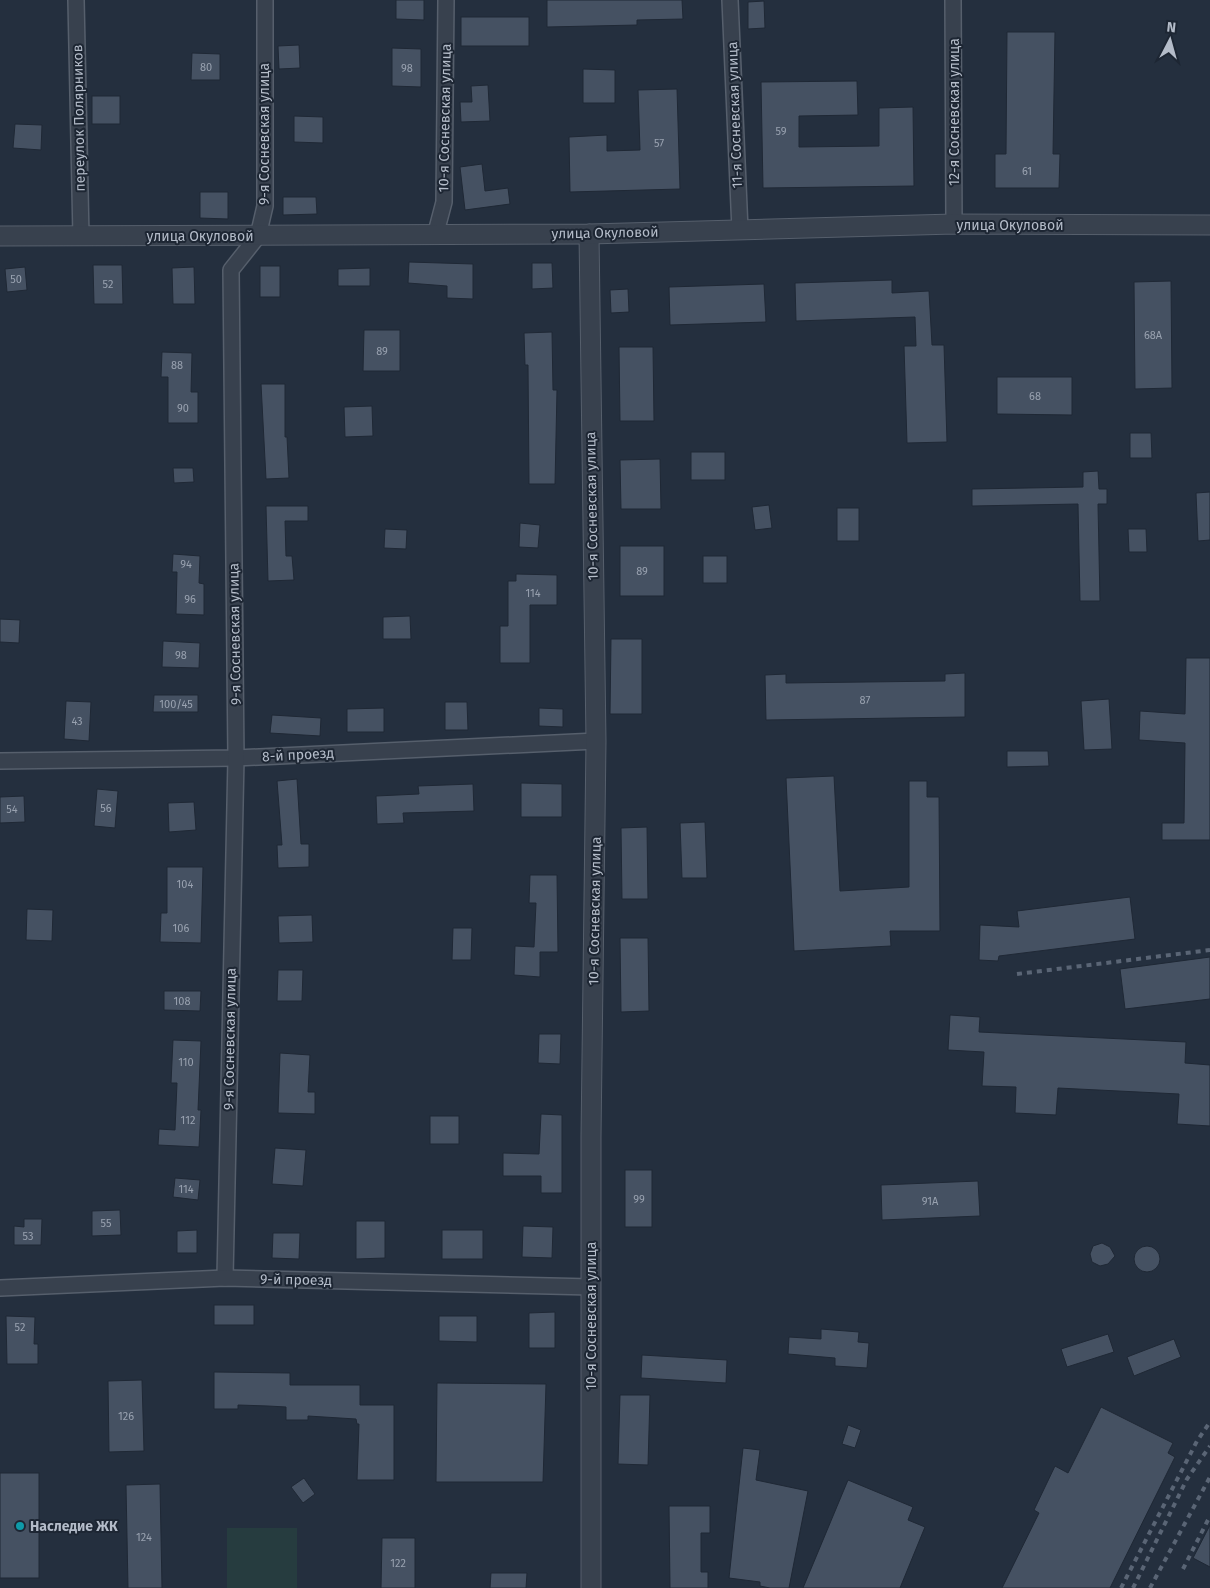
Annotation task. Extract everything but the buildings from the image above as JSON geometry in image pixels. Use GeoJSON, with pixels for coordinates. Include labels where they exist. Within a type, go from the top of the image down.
{"type":"FeatureCollection","features":[{"type":"Feature","properties":{"kind":"street","name":"переулок Полярников"},"geometry":{"type":"LineString","coordinates":[[76,0],[81,237]]}},
{"type":"Feature","properties":{"kind":"street","name":"9-я Сосневская улица"},"geometry":{"type":"LineString","coordinates":[[225,1278],[236,758],[231,270],[258,236],[265,206],[265,0]]}},
{"type":"Feature","properties":{"kind":"street","name":"10-я Сосневская улица"},"geometry":{"type":"LineString","coordinates":[[434,236],[444,202],[446,0]]}},
{"type":"Feature","properties":{"kind":"street","name":"11-я Сосневская улица"},"geometry":{"type":"LineString","coordinates":[[730,0],[740,230]]}},
{"type":"Feature","properties":{"kind":"street","name":"12-я Сосневская улица"},"geometry":{"type":"LineString","coordinates":[[953,0],[954,224]]}},
{"type":"Feature","properties":{"kind":"street","name":"улица Окуловой"},"geometry":{"type":"LineString","coordinates":[[0,236],[434,236],[590,234],[954,224],[1210,225]]}},
{"type":"Feature","properties":{"kind":"street","name":"10-я Сосневская улица"},"geometry":{"type":"LineString","coordinates":[[590,234],[589,351],[596,741],[591,1588]]}},
{"type":"Feature","properties":{"kind":"street","name":"8-й проезд"},"geometry":{"type":"LineString","coordinates":[[0,761],[236,758],[596,741]]}},
{"type":"Feature","properties":{"kind":"street","name":"9-й проезд"},"geometry":{"type":"LineString","coordinates":[[0,1288],[90,1286],[225,1278],[592,1288]]}},
{"type":"Feature","properties":{"kind":"green space"},"geometry":{"type":"Polygon","coordinates":[[[227,1528],[297,1528],[297,1588],[227,1588],[227,1528]]]}},
{"type":"Feature","properties":{"kind":"railway"},"geometry":{"type":"LineString","coordinates":[[1017,974],[1210,950]]}},
{"type":"Feature","properties":{"kind":"railway"},"geometry":{"type":"LineString","coordinates":[[1121,1588],[1197,1441],[1210,1422]]}},
{"type":"Feature","properties":{"kind":"railway"},"geometry":{"type":"LineString","coordinates":[[1133,1588],[1187,1479],[1210,1446]]}},
{"type":"Feature","properties":{"kind":"railway"},"geometry":{"type":"LineString","coordinates":[[1150,1588],[1210,1477]]}},
{"type":"Feature","properties":{"kind":"railway"},"geometry":{"type":"LineString","coordinates":[[1183,1569],[1210,1516]]}},
{"type":"Feature","properties":{"kind":"place","name":"Наследие ЖК"},"geometry":{"type":"Point","coordinates":[20,1526]}}]}
